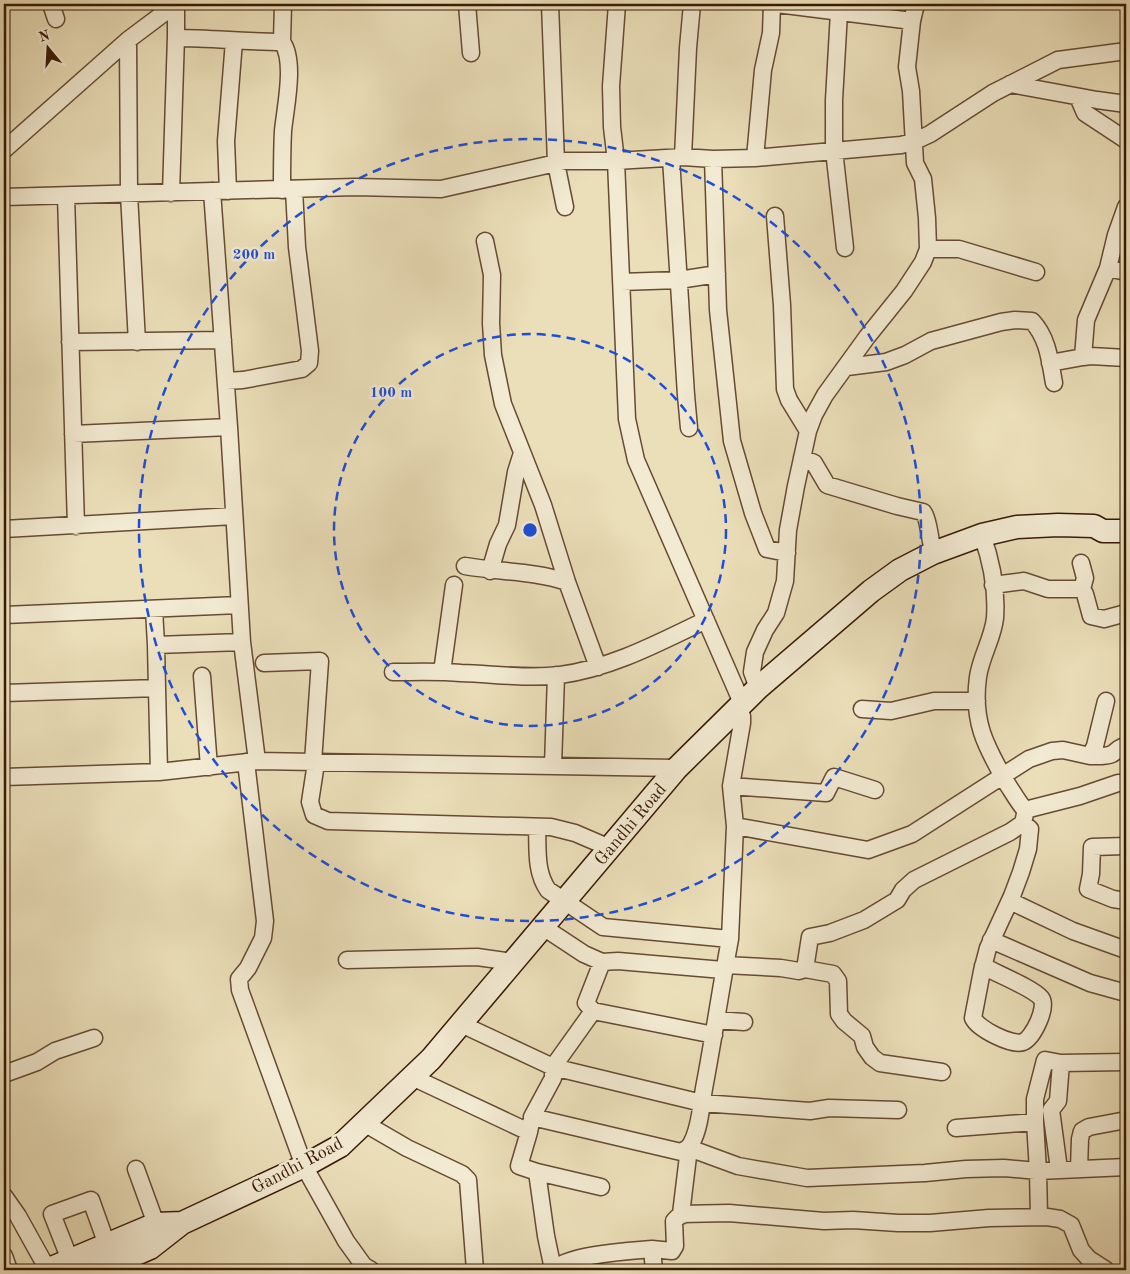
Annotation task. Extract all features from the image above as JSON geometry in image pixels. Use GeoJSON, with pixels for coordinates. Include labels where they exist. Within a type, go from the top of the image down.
{"type":"FeatureCollection","features":[{"type":"Feature","properties":{"kind":"main road","name":"Gandhi Road"},"geometry":{"type":"LineString","coordinates":[[98,1270],[126,1265],[182,1223],[304,1166],[340,1146],[431,1059],[678,768],[758,688],[871,591],[900,570],[933,553],[982,534],[1017,527],[1094,526],[1102,518],[1126,517]]}},
{"type":"Feature","properties":{"kind":"main road"},"geometry":{"type":"LineString","coordinates":[[1094,526],[1103,531],[1126,531]]}},
{"type":"Feature","properties":{"kind":"main road","name":"Gandhi Road"},"geometry":{"type":"LineString","coordinates":[[48,1270],[156,1224],[182,1223]]}},
{"type":"Feature","properties":{"kind":"street"},"geometry":{"type":"LineString","coordinates":[[50,4],[56,19]]}},
{"type":"Feature","properties":{"kind":"street"},"geometry":{"type":"LineString","coordinates":[[171,193],[176,4]]}},
{"type":"Feature","properties":{"kind":"street"},"geometry":{"type":"LineString","coordinates":[[4,150],[128,40],[176,4]]}},
{"type":"Feature","properties":{"kind":"street"},"geometry":{"type":"LineString","coordinates":[[226,381],[242,380],[302,369],[309,363],[310,351],[298,247],[288,189],[283,131],[289,79],[287,55],[282,42],[283,4]]}},
{"type":"Feature","properties":{"kind":"street"},"geometry":{"type":"LineString","coordinates":[[467,4],[471,53]]}},
{"type":"Feature","properties":{"kind":"street"},"geometry":{"type":"LineString","coordinates":[[550,4],[556,163],[565,207]]}},
{"type":"Feature","properties":{"kind":"street"},"geometry":{"type":"LineString","coordinates":[[618,4],[610,86],[616,161],[627,419],[636,460],[706,620],[742,716],[731,786],[735,826],[730,939],[702,1103],[693,1141],[689,1148],[682,1214]]}},
{"type":"Feature","properties":{"kind":"street"},"geometry":{"type":"LineString","coordinates":[[689,428],[679,280],[677,158],[692,4]]}},
{"type":"Feature","properties":{"kind":"street"},"geometry":{"type":"LineString","coordinates":[[755,158],[763,70],[771,34],[772,4]]}},
{"type":"Feature","properties":{"kind":"street"},"geometry":{"type":"LineString","coordinates":[[777,4],[843,9],[912,22]]}},
{"type":"Feature","properties":{"kind":"street"},"geometry":{"type":"LineString","coordinates":[[758,688],[752,672],[755,652],[765,630],[776,613],[785,581],[788,530],[808,431],[814,415],[825,396],[867,337],[904,291],[923,262],[928,249],[923,179],[915,163],[911,91],[907,67],[916,4]]}},
{"type":"Feature","properties":{"kind":"street"},"geometry":{"type":"LineString","coordinates":[[843,9],[834,100],[834,150],[845,248]]}},
{"type":"Feature","properties":{"kind":"street"},"geometry":{"type":"LineString","coordinates":[[176,38],[282,42]]}},
{"type":"Feature","properties":{"kind":"street"},"geometry":{"type":"LineString","coordinates":[[128,40],[129,194],[137,342]]}},
{"type":"Feature","properties":{"kind":"street"},"geometry":{"type":"LineString","coordinates":[[228,191],[226,141],[234,41]]}},
{"type":"Feature","properties":{"kind":"street"},"geometry":{"type":"LineString","coordinates":[[4,197],[288,189],[441,188],[565,161],[755,158],[901,145],[930,134],[993,93],[1058,60],[1126,51]]}},
{"type":"Feature","properties":{"kind":"street"},"geometry":{"type":"LineString","coordinates":[[1010,84],[1126,104]]}},
{"type":"Feature","properties":{"kind":"street"},"geometry":{"type":"LineString","coordinates":[[1078,97],[1085,113],[1126,140]]}},
{"type":"Feature","properties":{"kind":"street"},"geometry":{"type":"LineString","coordinates":[[712,159],[718,310],[732,441],[753,512],[768,549],[787,552]]}},
{"type":"Feature","properties":{"kind":"street"},"geometry":{"type":"LineString","coordinates":[[212,191],[226,381],[239,605],[265,921],[263,938],[248,968],[239,979],[240,990],[304,1166],[346,1241],[364,1266],[372,1270]]}},
{"type":"Feature","properties":{"kind":"street"},"geometry":{"type":"LineString","coordinates":[[66,196],[76,526]]}},
{"type":"Feature","properties":{"kind":"street"},"geometry":{"type":"LineString","coordinates":[[1083,357],[1086,320],[1108,268],[1116,235],[1126,206]]}},
{"type":"Feature","properties":{"kind":"street"},"geometry":{"type":"LineString","coordinates":[[775,216],[782,305],[785,389],[789,400],[808,431]]}},
{"type":"Feature","properties":{"kind":"street"},"geometry":{"type":"LineString","coordinates":[[485,241],[492,275],[490,323],[493,355],[503,404],[543,506],[567,582],[598,667]]}},
{"type":"Feature","properties":{"kind":"street"},"geometry":{"type":"LineString","coordinates":[[928,249],[959,249],[1036,272]]}},
{"type":"Feature","properties":{"kind":"street"},"geometry":{"type":"LineString","coordinates":[[1108,268],[1126,272]]}},
{"type":"Feature","properties":{"kind":"street"},"geometry":{"type":"LineString","coordinates":[[621,282],[679,280],[717,274]]}},
{"type":"Feature","properties":{"kind":"street"},"geometry":{"type":"LineString","coordinates":[[846,367],[886,362],[905,355],[931,341],[1001,322],[1015,320],[1032,321],[1040,330],[1046,343],[1054,383]]}},
{"type":"Feature","properties":{"kind":"street"},"geometry":{"type":"LineString","coordinates":[[70,342],[223,340]]}},
{"type":"Feature","properties":{"kind":"street"},"geometry":{"type":"LineString","coordinates":[[1050,363],[1091,356],[1126,358]]}},
{"type":"Feature","properties":{"kind":"street"},"geometry":{"type":"LineString","coordinates":[[73,434],[229,427]]}},
{"type":"Feature","properties":{"kind":"street"},"geometry":{"type":"LineString","coordinates":[[490,571],[498,544],[507,525],[516,472],[522,453]]}},
{"type":"Feature","properties":{"kind":"street"},"geometry":{"type":"LineString","coordinates":[[802,458],[814,463],[827,485],[926,514],[933,553]]}},
{"type":"Feature","properties":{"kind":"street"},"geometry":{"type":"LineString","coordinates":[[4,529],[234,516]]}},
{"type":"Feature","properties":{"kind":"street"},"geometry":{"type":"LineString","coordinates":[[982,534],[988,552],[996,598],[994,620],[978,677],[979,727],[993,761],[1004,777],[1030,830],[1028,849],[1010,901],[991,940],[983,966],[973,1018],[975,1023],[982,1029],[998,1036],[1021,1043],[1027,1040],[1033,1033],[1041,1014],[1043,1004],[1041,998],[1028,989],[983,966]]}},
{"type":"Feature","properties":{"kind":"street"},"geometry":{"type":"LineString","coordinates":[[1081,563],[1085,578],[1082,589],[1091,616],[1104,619],[1126,613]]}},
{"type":"Feature","properties":{"kind":"street"},"geometry":{"type":"LineString","coordinates":[[465,566],[490,571],[549,576],[567,582]]}},
{"type":"Feature","properties":{"kind":"street"},"geometry":{"type":"LineString","coordinates":[[993,585],[1024,581],[1048,589],[1082,589]]}},
{"type":"Feature","properties":{"kind":"street"},"geometry":{"type":"LineString","coordinates":[[442,672],[454,585]]}},
{"type":"Feature","properties":{"kind":"street"},"geometry":{"type":"LineString","coordinates":[[4,615],[239,605]]}},
{"type":"Feature","properties":{"kind":"street"},"geometry":{"type":"LineString","coordinates":[[154,609],[159,772]]}},
{"type":"Feature","properties":{"kind":"street"},"geometry":{"type":"LineString","coordinates":[[392,672],[442,672],[504,676],[556,675],[598,667],[650,647],[706,620]]}},
{"type":"Feature","properties":{"kind":"street"},"geometry":{"type":"LineString","coordinates":[[156,646],[242,642]]}},
{"type":"Feature","properties":{"kind":"street"},"geometry":{"type":"LineString","coordinates":[[264,663],[320,661],[315,762],[310,802],[314,815],[328,821],[551,828],[575,833],[610,848]]}},
{"type":"Feature","properties":{"kind":"street"},"geometry":{"type":"LineString","coordinates":[[553,766],[556,675]]}},
{"type":"Feature","properties":{"kind":"street"},"geometry":{"type":"LineString","coordinates":[[202,676],[209,767]]}},
{"type":"Feature","properties":{"kind":"street"},"geometry":{"type":"LineString","coordinates":[[4,693],[157,688]]}},
{"type":"Feature","properties":{"kind":"street"},"geometry":{"type":"LineString","coordinates":[[862,709],[891,711],[934,700],[978,701]]}},
{"type":"Feature","properties":{"kind":"street"},"geometry":{"type":"LineString","coordinates":[[1090,756],[1106,701]]}},
{"type":"Feature","properties":{"kind":"street"},"geometry":{"type":"LineString","coordinates":[[735,826],[868,850],[912,834],[1004,777],[1029,759],[1052,751],[1063,750],[1090,756],[1108,756],[1121,747],[1126,746]]}},
{"type":"Feature","properties":{"kind":"street"},"geometry":{"type":"LineString","coordinates":[[4,777],[159,772],[252,762],[678,768]]}},
{"type":"Feature","properties":{"kind":"street"},"geometry":{"type":"LineString","coordinates":[[731,786],[826,793],[834,777],[875,790]]}},
{"type":"Feature","properties":{"kind":"street"},"geometry":{"type":"LineString","coordinates":[[806,969],[810,937],[830,933],[864,920],[897,900],[903,890],[914,880],[1010,832],[1024,817],[1080,796],[1126,782]]}},
{"type":"Feature","properties":{"kind":"street"},"geometry":{"type":"LineString","coordinates":[[537,827],[538,861],[542,881],[548,890],[603,927],[730,939]]}},
{"type":"Feature","properties":{"kind":"street"},"geometry":{"type":"LineString","coordinates":[[1126,846],[1092,846],[1091,874],[1088,889],[1113,899],[1126,901]]}},
{"type":"Feature","properties":{"kind":"street"},"geometry":{"type":"LineString","coordinates":[[1010,901],[1073,930],[1126,950]]}},
{"type":"Feature","properties":{"kind":"street"},"geometry":{"type":"LineString","coordinates":[[543,927],[584,954],[602,962],[618,960],[724,968],[782,968],[800,971],[806,969],[833,974],[838,981],[839,1014],[844,1021],[862,1036],[865,1047],[872,1057],[880,1063],[942,1072]]}},
{"type":"Feature","properties":{"kind":"street"},"geometry":{"type":"LineString","coordinates":[[991,940],[1090,983],[1126,993]]}},
{"type":"Feature","properties":{"kind":"street"},"geometry":{"type":"LineString","coordinates":[[347,960],[477,957],[513,962]]}},
{"type":"Feature","properties":{"kind":"street"},"geometry":{"type":"LineString","coordinates":[[602,962],[586,1003],[593,1011],[715,1028],[744,1022]]}},
{"type":"Feature","properties":{"kind":"street"},"geometry":{"type":"LineString","coordinates":[[593,1011],[553,1067],[553,1078],[531,1125],[518,1166],[601,1187]]}},
{"type":"Feature","properties":{"kind":"street"},"geometry":{"type":"LineString","coordinates":[[461,1024],[553,1067],[702,1103],[810,1111],[828,1108],[898,1110]]}},
{"type":"Feature","properties":{"kind":"street"},"geometry":{"type":"LineString","coordinates":[[4,1074],[37,1062],[55,1051],[94,1038]]}},
{"type":"Feature","properties":{"kind":"street"},"geometry":{"type":"LineString","coordinates":[[1039,1218],[1035,1099],[1045,1060],[1061,1063],[1126,1062]]}},
{"type":"Feature","properties":{"kind":"street"},"geometry":{"type":"LineString","coordinates":[[1059,1169],[1051,1110],[1058,1101],[1061,1063]]}},
{"type":"Feature","properties":{"kind":"street"},"geometry":{"type":"LineString","coordinates":[[412,1077],[531,1125],[681,1152],[689,1148],[738,1166],[807,1178],[925,1174],[966,1169],[1004,1168],[1038,1171],[1126,1167]]}},
{"type":"Feature","properties":{"kind":"street"},"geometry":{"type":"LineString","coordinates":[[1079,1168],[1082,1131],[1126,1120]]}},
{"type":"Feature","properties":{"kind":"street"},"geometry":{"type":"LineString","coordinates":[[956,1128],[1035,1122]]}},
{"type":"Feature","properties":{"kind":"street"},"geometry":{"type":"LineString","coordinates":[[364,1123],[407,1148],[462,1174],[468,1180],[474,1270]]}},
{"type":"Feature","properties":{"kind":"street"},"geometry":{"type":"LineString","coordinates":[[136,1169],[156,1224]]}},
{"type":"Feature","properties":{"kind":"street"},"geometry":{"type":"LineString","coordinates":[[536,1172],[553,1270],[568,1262],[592,1256],[652,1249],[672,1251],[675,1246],[674,1221],[682,1214],[729,1213],[824,1221],[853,1220],[898,1223],[930,1223],[989,1218],[1060,1219],[1071,1225],[1081,1250],[1089,1259],[1106,1270]]}},
{"type":"Feature","properties":{"kind":"street"},"geometry":{"type":"LineString","coordinates":[[4,1196],[18,1216],[48,1270]]}},
{"type":"Feature","properties":{"kind":"street"},"geometry":{"type":"LineString","coordinates":[[70,1260],[52,1214],[91,1200],[107,1245]]}},
{"type":"Feature","properties":{"kind":"street"},"geometry":{"type":"LineString","coordinates":[[652,1249],[654,1270]]}},
{"type":"Feature","properties":{"kind":"street"},"geometry":{"type":"LineString","coordinates":[[4,1256],[9,1270]]}}]}
